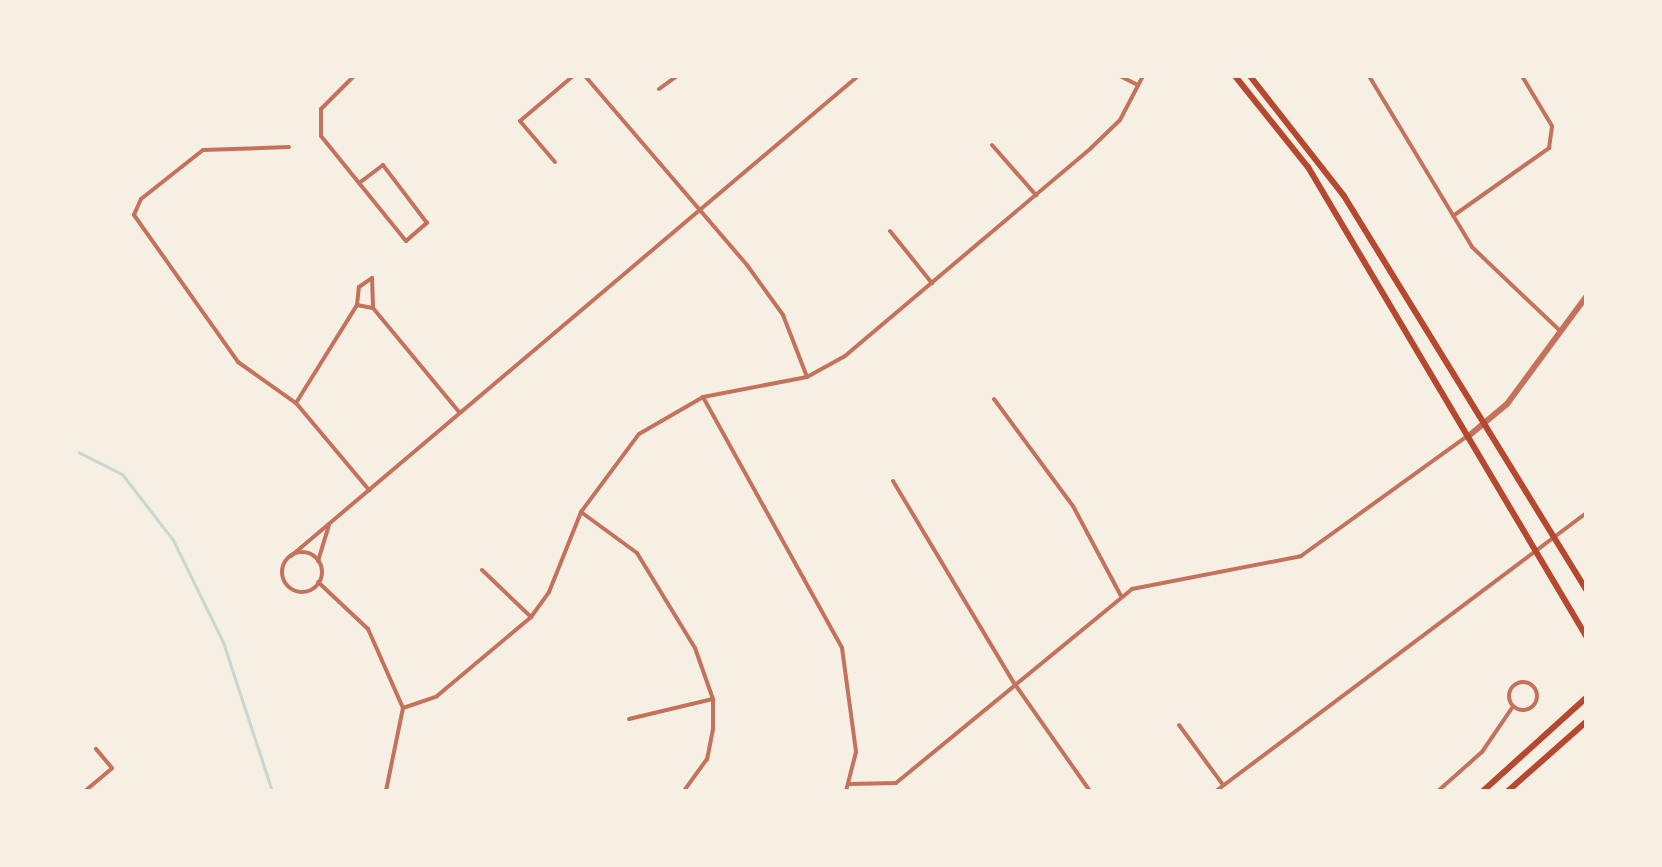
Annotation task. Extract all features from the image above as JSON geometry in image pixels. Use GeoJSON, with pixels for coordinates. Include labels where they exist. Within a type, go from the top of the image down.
{"type":"FeatureCollection","features":[{"type":"Feature","properties":{"kind":"main road"},"geometry":{"type":"LineString","coordinates":[[1235,76],[1308,167],[1538,544],[1586,636]]}},
{"type":"Feature","properties":{"kind":"main road"},"geometry":{"type":"LineString","coordinates":[[1250,76],[1344,196],[1555,534],[1586,589]]}},
{"type":"Feature","properties":{"kind":"main road"},"geometry":{"type":"LineString","coordinates":[[1483,791],[1586,698]]}},
{"type":"Feature","properties":{"kind":"main road"},"geometry":{"type":"LineString","coordinates":[[1508,791],[1586,722]]}},
{"type":"Feature","properties":{"kind":"street"},"geometry":{"type":"LineString","coordinates":[[354,76],[321,109],[321,136],[359,183],[406,241],[427,223],[383,165],[359,183]]}},
{"type":"Feature","properties":{"kind":"street"},"geometry":{"type":"LineString","coordinates":[[555,162],[520,121],[573,76]]}},
{"type":"Feature","properties":{"kind":"street"},"geometry":{"type":"LineString","coordinates":[[585,76],[700,211],[783,315],[807,377]]}},
{"type":"Feature","properties":{"kind":"street"},"geometry":{"type":"LineString","coordinates":[[659,89],[677,76]]}},
{"type":"Feature","properties":{"kind":"street"},"geometry":{"type":"LineString","coordinates":[[318,582],[305,592],[287,585],[282,570],[291,556],[858,76]]}},
{"type":"Feature","properties":{"kind":"street"},"geometry":{"type":"LineString","coordinates":[[1120,76],[1138,85]]}},
{"type":"Feature","properties":{"kind":"street"},"geometry":{"type":"LineString","coordinates":[[403,708],[437,696],[531,617],[565,559],[581,512],[639,434],[703,397],[807,377],[845,356],[1120,120],[1143,76]]}},
{"type":"Feature","properties":{"kind":"street"},"geometry":{"type":"LineString","coordinates":[[1369,76],[1483,263],[1558,329]]}},
{"type":"Feature","properties":{"kind":"street"},"geometry":{"type":"LineString","coordinates":[[1453,216],[1549,148],[1552,126],[1522,76]]}},
{"type":"Feature","properties":{"kind":"street"},"geometry":{"type":"LineString","coordinates":[[992,145],[1036,195]]}},
{"type":"Feature","properties":{"kind":"street"},"geometry":{"type":"LineString","coordinates":[[289,147],[203,150],[141,199],[134,215],[238,362],[296,403],[369,490]]}},
{"type":"Feature","properties":{"kind":"street"},"geometry":{"type":"LineString","coordinates":[[890,231],[932,283]]}},
{"type":"Feature","properties":{"kind":"street"},"geometry":{"type":"LineString","coordinates":[[296,403],[357,305],[363,279],[372,278],[373,308],[460,413]]}},
{"type":"Feature","properties":{"kind":"street"},"geometry":{"type":"LineString","coordinates":[[849,784],[896,783],[1121,596],[1157,582],[1259,570],[1301,556],[1485,424],[1586,297]]}},
{"type":"Feature","properties":{"kind":"street"},"geometry":{"type":"LineString","coordinates":[[357,305],[373,308]]}},
{"type":"Feature","properties":{"kind":"street"},"geometry":{"type":"LineString","coordinates":[[703,397],[842,648],[855,717],[846,791]]}},
{"type":"Feature","properties":{"kind":"street"},"geometry":{"type":"LineString","coordinates":[[994,399],[1073,506],[1121,596]]}},
{"type":"Feature","properties":{"kind":"street"},"geometry":{"type":"LineString","coordinates":[[893,481],[1014,683],[1090,791]]}},
{"type":"Feature","properties":{"kind":"street"},"geometry":{"type":"LineString","coordinates":[[581,512],[609,527],[661,586],[713,699],[707,759],[684,791]]}},
{"type":"Feature","properties":{"kind":"street"},"geometry":{"type":"LineString","coordinates":[[1216,791],[1538,544],[1586,513]]}},
{"type":"Feature","properties":{"kind":"street"},"geometry":{"type":"LineString","coordinates":[[330,523],[318,561],[318,582],[368,629],[403,708],[386,791]]}},
{"type":"Feature","properties":{"kind":"street"},"geometry":{"type":"LineString","coordinates":[[291,556],[318,561]]}},
{"type":"Feature","properties":{"kind":"street"},"geometry":{"type":"LineString","coordinates":[[482,570],[531,617]]}},
{"type":"Feature","properties":{"kind":"street"},"geometry":{"type":"LineString","coordinates":[[1438,791],[1482,752],[1512,708],[1514,686],[1534,686],[1531,706],[1512,708]]}},
{"type":"Feature","properties":{"kind":"street"},"geometry":{"type":"LineString","coordinates":[[629,719],[713,699]]}},
{"type":"Feature","properties":{"kind":"street"},"geometry":{"type":"LineString","coordinates":[[1179,725],[1223,785]]}},
{"type":"Feature","properties":{"kind":"street"},"geometry":{"type":"LineString","coordinates":[[85,791],[112,768],[96,749]]}},
{"type":"Feature","properties":{"kind":"waterway"},"geometry":{"type":"LineString","coordinates":[[76,451],[122,474],[173,540],[223,642],[272,791]]}}]}
